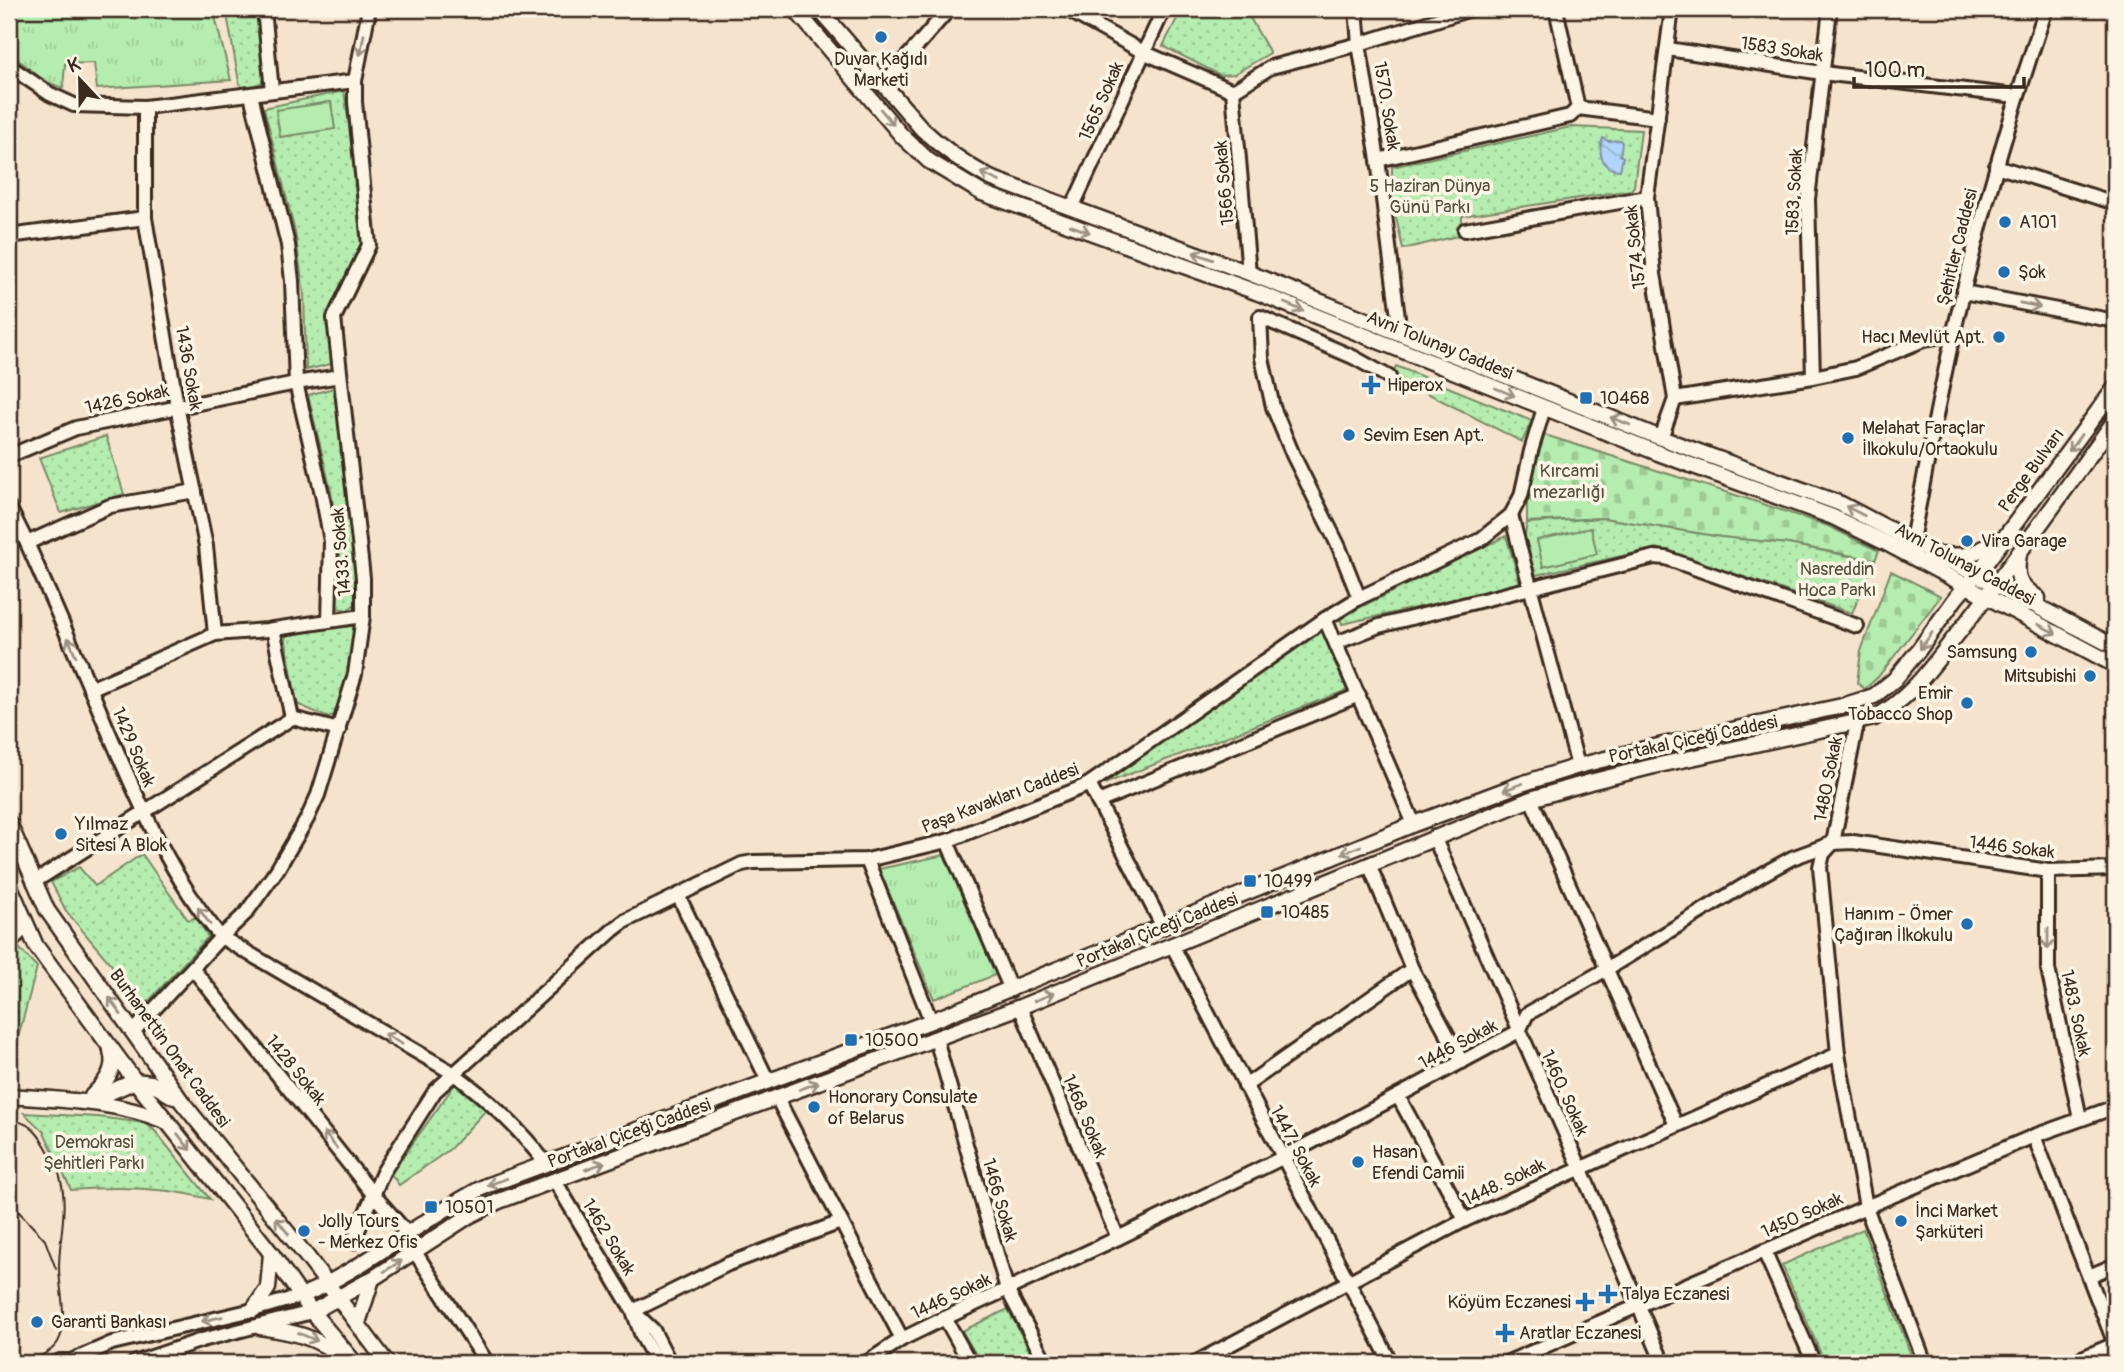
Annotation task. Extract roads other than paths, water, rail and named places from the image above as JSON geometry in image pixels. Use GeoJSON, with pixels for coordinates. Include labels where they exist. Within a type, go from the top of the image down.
{"type":"FeatureCollection","features":[{"type":"Feature","properties":{"kind":"main road","name":"Avni Tolunay Caddesi"},"geometry":{"type":"LineString","coordinates":[[795,9],[902,136],[929,160],[982,193],[1256,292],[1658,453],[1833,517],[2115,665]]}},
{"type":"Feature","properties":{"kind":"main road","name":"Avni Tolunay Caddesi"},"geometry":{"type":"LineString","coordinates":[[819,9],[922,129],[960,161],[990,178],[1250,273],[1661,438],[1841,504],[2115,648]]}},
{"type":"Feature","properties":{"kind":"main road","name":"Perge Bulvarı"},"geometry":{"type":"LineString","coordinates":[[1977,575],[2115,388]]}},
{"type":"Feature","properties":{"kind":"main road"},"geometry":{"type":"LineString","coordinates":[[1996,585],[2115,419]]}},
{"type":"Feature","properties":{"kind":"main road"},"geometry":{"type":"LineString","coordinates":[[1938,554],[1970,555],[2005,537]]}},
{"type":"Feature","properties":{"kind":"main road"},"geometry":{"type":"LineString","coordinates":[[2019,553],[2018,580],[2024,588],[2055,608],[2059,617]]}},
{"type":"Feature","properties":{"kind":"main road","name":"Portakal Çiceği Caddesi"},"geometry":{"type":"LineString","coordinates":[[301,1296],[359,1265],[486,1186],[1011,990],[1414,824],[1578,766],[1842,706],[1874,696],[1902,670],[1977,575]]}},
{"type":"Feature","properties":{"kind":"main road","name":"Portakal Çiceği Caddesi"},"geometry":{"type":"LineString","coordinates":[[312,1312],[372,1279],[469,1216],[499,1201],[1020,1007],[1531,799],[1650,767],[1874,718],[1898,704],[1996,585]]}},
{"type":"Feature","properties":{"kind":"main road","name":"Burhanettin Onat Caddesi"},"geometry":{"type":"LineString","coordinates":[[9,823],[47,910],[182,1102],[308,1258],[387,1363]]}},
{"type":"Feature","properties":{"kind":"main road"},"geometry":{"type":"LineString","coordinates":[[9,884],[36,946],[135,1081],[271,1253],[312,1312],[353,1363]]}},
{"type":"Feature","properties":{"kind":"main road"},"geometry":{"type":"LineString","coordinates":[[86,1102],[101,1087],[112,1070],[114,1061],[109,1044]]}},
{"type":"Feature","properties":{"kind":"main road"},"geometry":{"type":"LineString","coordinates":[[86,1102],[135,1081],[151,1083],[182,1102]]}},
{"type":"Feature","properties":{"kind":"main road"},"geometry":{"type":"LineString","coordinates":[[9,1096],[130,1108],[168,1122]]}},
{"type":"Feature","properties":{"kind":"main road"},"geometry":{"type":"LineString","coordinates":[[253,1310],[268,1289],[271,1253]]}},
{"type":"Feature","properties":{"kind":"main road"},"geometry":{"type":"LineString","coordinates":[[308,1258],[321,1266],[338,1269],[359,1265]]}},
{"type":"Feature","properties":{"kind":"main road"},"geometry":{"type":"LineString","coordinates":[[358,1323],[372,1279]]}},
{"type":"Feature","properties":{"kind":"main road"},"geometry":{"type":"LineString","coordinates":[[260,1327],[314,1339],[353,1363]]}},
{"type":"Feature","properties":{"kind":"street"},"geometry":{"type":"LineString","coordinates":[[264,9],[272,92]]}},
{"type":"Feature","properties":{"kind":"street","name":"1433. Sokak"},"geometry":{"type":"LineString","coordinates":[[133,1032],[246,913],[277,870],[318,795],[355,674],[363,616],[363,578],[334,318],[369,245],[355,81],[369,9]]}},
{"type":"Feature","properties":{"kind":"street"},"geometry":{"type":"LineString","coordinates":[[883,85],[949,9]]}},
{"type":"Feature","properties":{"kind":"street"},"geometry":{"type":"LineString","coordinates":[[1066,9],[1143,52],[1233,91],[1271,67],[1359,44],[1471,9]]}},
{"type":"Feature","properties":{"kind":"street","name":"1565 Sokak"},"geometry":{"type":"LineString","coordinates":[[1072,208],[1164,9]]}},
{"type":"Feature","properties":{"kind":"street","name":"1570. Sokak"},"geometry":{"type":"LineString","coordinates":[[1356,9],[1400,334]]}},
{"type":"Feature","properties":{"kind":"street"},"geometry":{"type":"LineString","coordinates":[[1556,9],[1578,108]]}},
{"type":"Feature","properties":{"kind":"street","name":"1574 Sokak"},"geometry":{"type":"LineString","coordinates":[[1661,438],[1675,399],[1654,274],[1647,197],[1672,9]]}},
{"type":"Feature","properties":{"kind":"street","name":"1583. Sokak"},"geometry":{"type":"LineString","coordinates":[[1813,377],[1808,199],[1830,9]]}},
{"type":"Feature","properties":{"kind":"street","name":"Şehitler Caddesi"},"geometry":{"type":"LineString","coordinates":[[1912,540],[1963,292],[2016,96],[2046,9]]}},
{"type":"Feature","properties":{"kind":"street","name":"1583 Sokak"},"geometry":{"type":"LineString","coordinates":[[1668,49],[1822,73],[2016,96]]}},
{"type":"Feature","properties":{"kind":"street"},"geometry":{"type":"LineString","coordinates":[[9,66],[50,94],[74,105],[145,107],[355,81]]}},
{"type":"Feature","properties":{"kind":"street","name":"1566 Sokak"},"geometry":{"type":"LineString","coordinates":[[1233,91],[1250,273]]}},
{"type":"Feature","properties":{"kind":"street"},"geometry":{"type":"LineString","coordinates":[[251,95],[288,245],[296,383],[331,541],[328,621]]}},
{"type":"Feature","properties":{"kind":"street","name":"1436 Sokak"},"geometry":{"type":"LineString","coordinates":[[145,107],[145,218],[177,406],[206,546],[215,634]]}},
{"type":"Feature","properties":{"kind":"street"},"geometry":{"type":"LineString","coordinates":[[1578,108],[1658,118]]}},
{"type":"Feature","properties":{"kind":"street"},"geometry":{"type":"LineString","coordinates":[[1378,160],[1570,116],[1578,108]]}},
{"type":"Feature","properties":{"kind":"street"},"geometry":{"type":"LineString","coordinates":[[1996,166],[2115,203]]}},
{"type":"Feature","properties":{"kind":"street"},"geometry":{"type":"LineString","coordinates":[[1465,230],[1647,197]]}},
{"type":"Feature","properties":{"kind":"street"},"geometry":{"type":"LineString","coordinates":[[9,236],[145,218]]}},
{"type":"Feature","properties":{"kind":"street"},"geometry":{"type":"LineString","coordinates":[[1963,292],[2115,321]]}},
{"type":"Feature","properties":{"kind":"street"},"geometry":{"type":"LineString","coordinates":[[1359,598],[1339,547],[1293,455],[1273,407],[1262,358],[1260,317],[1353,357],[1389,377]]}},
{"type":"Feature","properties":{"kind":"street"},"geometry":{"type":"LineString","coordinates":[[1675,399],[1856,368],[1926,339],[1953,334]]}},
{"type":"Feature","properties":{"kind":"street","name":"1426 Sokak"},"geometry":{"type":"LineString","coordinates":[[9,456],[76,428],[340,376]]}},
{"type":"Feature","properties":{"kind":"street","name":"Paşa Kavakları Caddesi"},"geometry":{"type":"LineString","coordinates":[[354,1242],[372,1193],[383,1172],[435,1091],[625,921],[742,864],[867,860],[947,841],[1089,784],[1325,619],[1359,598],[1480,540],[1510,515],[1521,496],[1544,408]]}},
{"type":"Feature","properties":{"kind":"street"},"geometry":{"type":"LineString","coordinates":[[27,543],[110,506],[195,491]]}},
{"type":"Feature","properties":{"kind":"street","name":"1429 Sokak"},"geometry":{"type":"LineString","coordinates":[[9,507],[144,814],[168,861],[204,917],[221,937],[453,1073],[471,1086],[534,1148],[546,1164]]}},
{"type":"Feature","properties":{"kind":"street"},"geometry":{"type":"LineString","coordinates":[[1510,515],[1578,766]]}},
{"type":"Feature","properties":{"kind":"street"},"geometry":{"type":"LineString","coordinates":[[1336,643],[1379,626],[1654,557],[1666,558],[1857,626]]}},
{"type":"Feature","properties":{"kind":"street"},"geometry":{"type":"LineString","coordinates":[[90,689],[215,634],[363,616]]}},
{"type":"Feature","properties":{"kind":"street"},"geometry":{"type":"LineString","coordinates":[[1325,619],[1414,824]]}},
{"type":"Feature","properties":{"kind":"street"},"geometry":{"type":"LineString","coordinates":[[273,629],[292,718]]}},
{"type":"Feature","properties":{"kind":"street"},"geometry":{"type":"LineString","coordinates":[[1098,802],[1359,695]]}},
{"type":"Feature","properties":{"kind":"street"},"geometry":{"type":"LineString","coordinates":[[34,882],[292,718],[339,730]]}},
{"type":"Feature","properties":{"kind":"street","name":"1480 Sokak"},"geometry":{"type":"LineString","coordinates":[[1857,723],[1833,843],[1823,854],[1820,867],[1838,1054],[1866,1207],[1925,1363]]}},
{"type":"Feature","properties":{"kind":"street"},"geometry":{"type":"LineString","coordinates":[[1089,784],[1163,927]]}},
{"type":"Feature","properties":{"kind":"street"},"geometry":{"type":"LineString","coordinates":[[1531,799],[1676,1125]]}},
{"type":"Feature","properties":{"kind":"street","name":"1460. Sokak"},"geometry":{"type":"LineString","coordinates":[[1434,838],[1580,1167],[1663,1363]]}},
{"type":"Feature","properties":{"kind":"street"},"geometry":{"type":"LineString","coordinates":[[947,841],[1011,990]]}},
{"type":"Feature","properties":{"kind":"street","name":"1446 Sokak"},"geometry":{"type":"LineString","coordinates":[[866,1363],[902,1339],[1282,1158],[1519,1031],[1527,1014],[1792,858],[1833,843],[1853,842],[2048,871],[2115,869]]}},
{"type":"Feature","properties":{"kind":"street"},"geometry":{"type":"LineString","coordinates":[[867,860],[931,1021]]}},
{"type":"Feature","properties":{"kind":"street"},"geometry":{"type":"LineString","coordinates":[[1369,864],[1412,969],[1462,1062]]}},
{"type":"Feature","properties":{"kind":"street","name":"1483. Sokak"},"geometry":{"type":"LineString","coordinates":[[2048,871],[2048,969],[2080,1118]]}},
{"type":"Feature","properties":{"kind":"street"},"geometry":{"type":"LineString","coordinates":[[678,895],[768,1081]]}},
{"type":"Feature","properties":{"kind":"street"},"geometry":{"type":"LineString","coordinates":[[9,944],[27,925]]}},
{"type":"Feature","properties":{"kind":"street","name":"1447. Sokak"},"geometry":{"type":"LineString","coordinates":[[1172,944],[1391,1363]]}},
{"type":"Feature","properties":{"kind":"street","name":"1428 Sokak"},"geometry":{"type":"LineString","coordinates":[[193,969],[407,1233]]}},
{"type":"Feature","properties":{"kind":"street"},"geometry":{"type":"LineString","coordinates":[[1245,1086],[1412,969]]}},
{"type":"Feature","properties":{"kind":"street","name":"1468. Sokak"},"geometry":{"type":"LineString","coordinates":[[1020,1007],[1118,1238]]}},
{"type":"Feature","properties":{"kind":"street","name":"1466 Sokak"},"geometry":{"type":"LineString","coordinates":[[936,1039],[1007,1289],[1046,1363]]}},
{"type":"Feature","properties":{"kind":"street","name":"1448. Sokak"},"geometry":{"type":"LineString","coordinates":[[1195,1363],[1465,1220],[1838,1054]]}},
{"type":"Feature","properties":{"kind":"street"},"geometry":{"type":"LineString","coordinates":[[1398,1096],[1465,1220]]}},
{"type":"Feature","properties":{"kind":"street"},"geometry":{"type":"LineString","coordinates":[[777,1098],[902,1339]]}},
{"type":"Feature","properties":{"kind":"street","name":"1450 Sokak"},"geometry":{"type":"LineString","coordinates":[[1515,1361],[1866,1207],[2034,1136],[2115,1107]]}},
{"type":"Feature","properties":{"kind":"street"},"geometry":{"type":"LineString","coordinates":[[2034,1136],[2115,1344],[2070,1363]]}},
{"type":"Feature","properties":{"kind":"street","name":"1462 Sokak"},"geometry":{"type":"LineString","coordinates":[[555,1181],[633,1311],[642,1336],[657,1363]]}},
{"type":"Feature","properties":{"kind":"street"},"geometry":{"type":"LineString","coordinates":[[633,1311],[728,1264],[841,1222]]}},
{"type":"Feature","properties":{"kind":"street"},"geometry":{"type":"LineString","coordinates":[[1764,1251],[1814,1363]]}},
{"type":"Feature","properties":{"kind":"street"},"geometry":{"type":"LineString","coordinates":[[415,1252],[487,1363]]}},
{"type":"Feature","properties":{"kind":"street"},"geometry":{"type":"LineString","coordinates":[[2089,1276],[2115,1265]]}},
{"type":"Feature","properties":{"kind":"street"},"geometry":{"type":"LineString","coordinates":[[56,1363],[73,1362],[112,1343],[301,1296]]}},
{"type":"Feature","properties":{"kind":"street","name":"1462 Sokak"},"geometry":{"type":"LineString","coordinates":[[633,1311],[653,1331],[670,1363]]}},
{"type":"Feature","properties":{"kind":"street"},"geometry":{"type":"LineString","coordinates":[[134,1363],[202,1340],[312,1312]]}},
{"type":"Feature","properties":{"kind":"street"},"geometry":{"type":"LineString","coordinates":[[945,1318],[970,1363]]}},
{"type":"Feature","properties":{"kind":"water"},"geometry":{"type":"Polygon","coordinates":[[[1603,138],[1608,141],[1620,140],[1622,143],[1620,170],[1609,167],[1602,160],[1603,138]]]}},
{"type":"Feature","properties":{"kind":"tram line"},"geometry":{"type":"LineString","coordinates":[[9,1120],[27,1125],[43,1141],[59,1172],[64,1202],[59,1267],[63,1315],[61,1334],[58,1342],[49,1351],[37,1357],[10,1363]]}},
{"type":"Feature","properties":{"kind":"tram line"},"geometry":{"type":"LineString","coordinates":[[9,1201],[45,1240],[56,1269]]}},
{"type":"Feature","properties":{"kind":"place","name":"Duvar Kağıdı Marketi"},"geometry":{"type":"Point","coordinates":[881,37]}},
{"type":"Feature","properties":{"kind":"place","name":"A101"},"geometry":{"type":"Point","coordinates":[2005,222]}},
{"type":"Feature","properties":{"kind":"place","name":"Şok"},"geometry":{"type":"Point","coordinates":[2004,272]}},
{"type":"Feature","properties":{"kind":"place","name":"Hacı Mevlüt Apt."},"geometry":{"type":"Point","coordinates":[1999,337]}},
{"type":"Feature","properties":{"kind":"place","name":"Hiperox"},"geometry":{"type":"Point","coordinates":[1371,385]}},
{"type":"Feature","properties":{"kind":"place","name":"10468"},"geometry":{"type":"Point","coordinates":[1586,398]}},
{"type":"Feature","properties":{"kind":"place","name":"Sevim Esen Apt."},"geometry":{"type":"Point","coordinates":[1349,435]}},
{"type":"Feature","properties":{"kind":"place","name":"Melahat Faraçlar İlkokulu/Ortaokulu"},"geometry":{"type":"Point","coordinates":[1848,438]}},
{"type":"Feature","properties":{"kind":"place","name":"Vira Garage"},"geometry":{"type":"Point","coordinates":[1967,541]}},
{"type":"Feature","properties":{"kind":"place","name":"Samsung"},"geometry":{"type":"Point","coordinates":[2031,652]}},
{"type":"Feature","properties":{"kind":"place","name":"Mitsubishi"},"geometry":{"type":"Point","coordinates":[2090,676]}},
{"type":"Feature","properties":{"kind":"place","name":"Emir Tobacco Shop"},"geometry":{"type":"Point","coordinates":[1967,703]}},
{"type":"Feature","properties":{"kind":"place","name":"Yılmaz Sitesi A Blok"},"geometry":{"type":"Point","coordinates":[61,834]}},
{"type":"Feature","properties":{"kind":"place","name":"10499"},"geometry":{"type":"Point","coordinates":[1250,881]}},
{"type":"Feature","properties":{"kind":"place","name":"10485"},"geometry":{"type":"Point","coordinates":[1267,912]}},
{"type":"Feature","properties":{"kind":"place","name":"Hanım - Ömer Çağıran İlkokulu"},"geometry":{"type":"Point","coordinates":[1967,924]}},
{"type":"Feature","properties":{"kind":"place","name":"10500"},"geometry":{"type":"Point","coordinates":[851,1040]}},
{"type":"Feature","properties":{"kind":"place","name":"Honorary Consulate of Belarus"},"geometry":{"type":"Point","coordinates":[814,1107]}},
{"type":"Feature","properties":{"kind":"place","name":"Hasan Efendi Camii"},"geometry":{"type":"Point","coordinates":[1358,1162]}},
{"type":"Feature","properties":{"kind":"place","name":"10501"},"geometry":{"type":"Point","coordinates":[431,1207]}},
{"type":"Feature","properties":{"kind":"place","name":"İnci Market Şarküteri"},"geometry":{"type":"Point","coordinates":[1901,1221]}},
{"type":"Feature","properties":{"kind":"place","name":"Jolly Tours - Merkez Ofis"},"geometry":{"type":"Point","coordinates":[304,1231]}},
{"type":"Feature","properties":{"kind":"place","name":"Talya Eczanesi"},"geometry":{"type":"Point","coordinates":[1608,1294]}},
{"type":"Feature","properties":{"kind":"place","name":"Köyüm Eczanesi"},"geometry":{"type":"Point","coordinates":[1585,1302]}},
{"type":"Feature","properties":{"kind":"place","name":"Garanti Bankası"},"geometry":{"type":"Point","coordinates":[37,1322]}},
{"type":"Feature","properties":{"kind":"place","name":"Aratlar Eczanesi"},"geometry":{"type":"Point","coordinates":[1505,1333]}},
{"type":"Feature","properties":{"kind":"park label","name":"5 Haziran Dünya Günü Parkı"},"geometry":{"type":"Point","coordinates":[1430,196]}},
{"type":"Feature","properties":{"kind":"park label","name":"Kırcami mezarlığı"},"geometry":{"type":"Point","coordinates":[1569,482]}},
{"type":"Feature","properties":{"kind":"park label","name":"Nasreddin Hoca Parkı"},"geometry":{"type":"Point","coordinates":[1837,579]}},
{"type":"Feature","properties":{"kind":"park label","name":"Demokrasi Şehitleri Parkı"},"geometry":{"type":"Point","coordinates":[94,1152]}}]}
